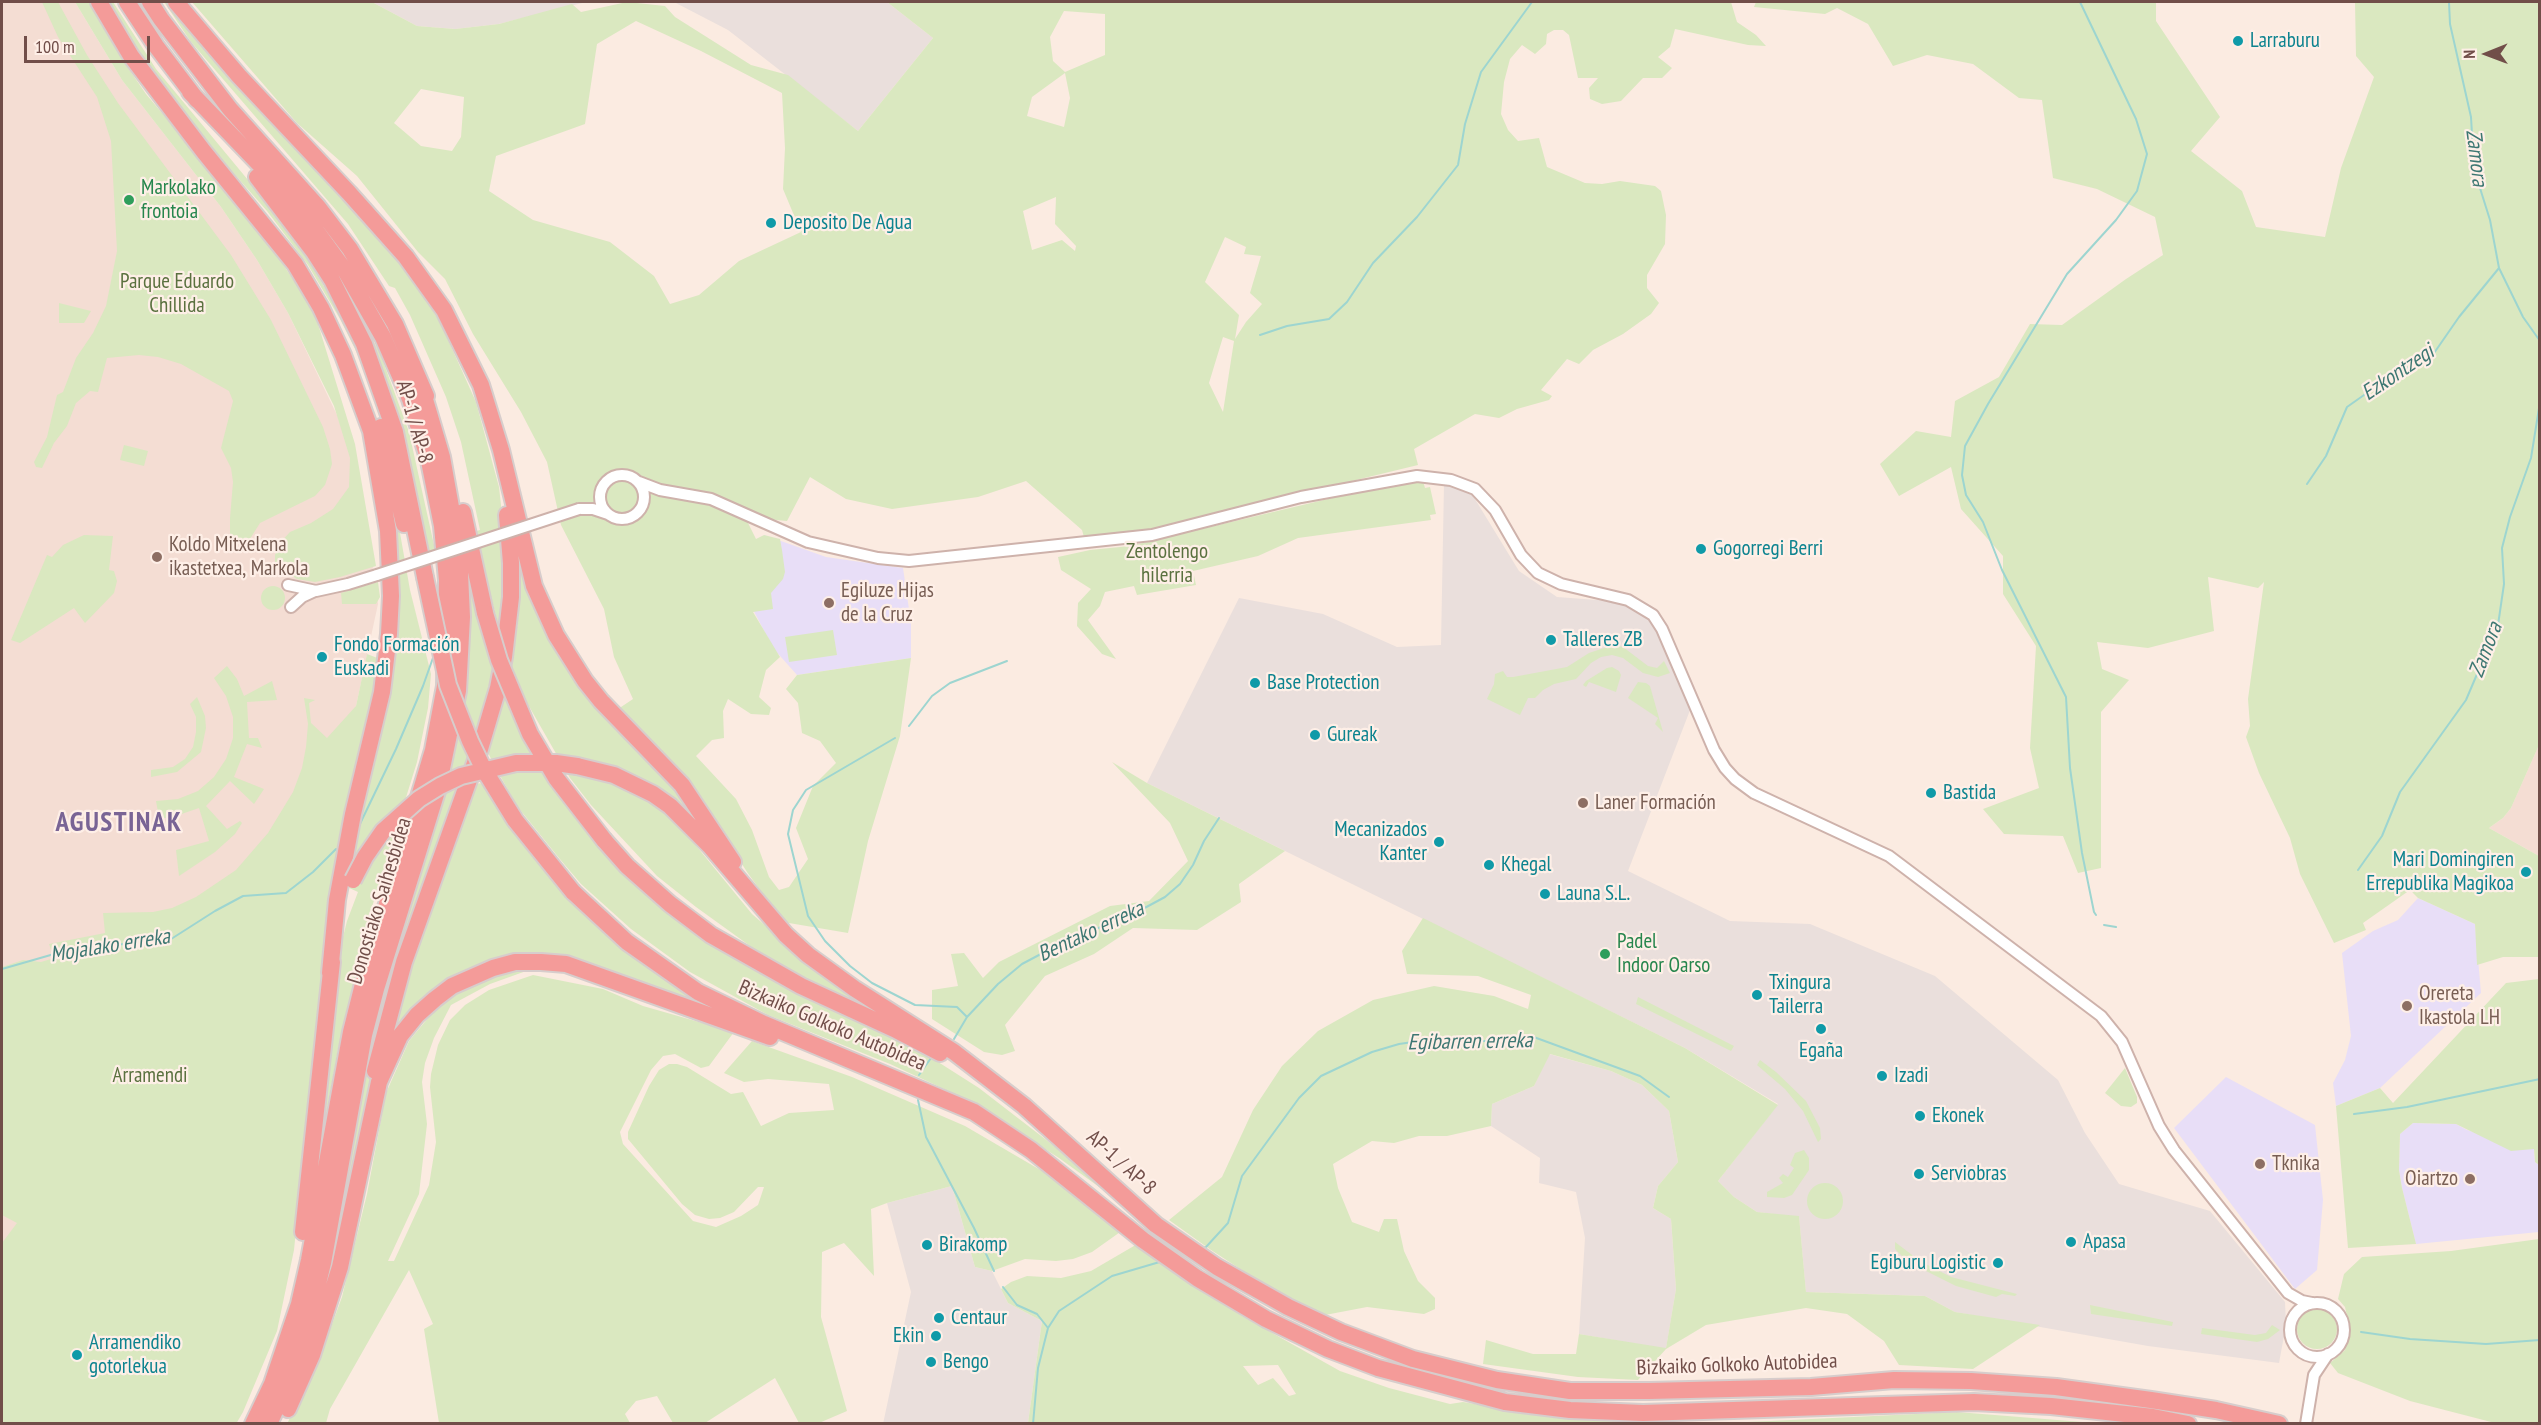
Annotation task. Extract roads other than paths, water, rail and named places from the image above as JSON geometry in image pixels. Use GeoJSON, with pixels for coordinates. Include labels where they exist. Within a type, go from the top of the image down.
{"type":"FeatureCollection","features":[{"type":"Feature","properties":{"kind":"highway"},"geometry":{"type":"LineString","coordinates":[[99,2],[131,56],[295,264],[321,308],[358,390],[371,432],[386,509],[391,596],[386,659],[337,900],[300,1255],[280,1341],[252,1424]]}},
{"type":"Feature","properties":{"kind":"highway","name":"AP-1 / AP-8"},"geometry":{"type":"LineString","coordinates":[[127,2],[190,92],[296,226],[332,280],[354,323],[378,379],[395,432],[420,578]]}},
{"type":"Feature","properties":{"kind":"highway","name":"AP-1 / AP-8"},"geometry":{"type":"LineString","coordinates":[[150,2],[230,109],[318,207],[350,249],[395,324],[441,428],[454,474],[485,614],[499,660],[530,734],[556,778],[604,840]]}},
{"type":"Feature","properties":{"kind":"highway"},"geometry":{"type":"LineString","coordinates":[[176,2],[238,76],[406,257],[444,310],[481,385],[501,450],[534,586],[555,635],[601,701],[668,769],[692,798],[766,913]]}},
{"type":"Feature","properties":{"kind":"highway","name":"Donostiako Saihesbidea"},"geometry":{"type":"LineString","coordinates":[[190,92],[262,167],[320,235],[346,272],[383,337],[410,399],[429,461],[442,526],[447,580],[445,686],[434,750],[363,984],[351,1032],[299,1304],[272,1384],[252,1424]]}},
{"type":"Feature","properties":{"kind":"highway"},"geometry":{"type":"LineString","coordinates":[[178,118],[260,210],[300,260],[328,305],[351,351],[381,427],[420,578]]}},
{"type":"Feature","properties":{"kind":"highway","name":"Donostiako Saihesbidea"},"geometry":{"type":"LineString","coordinates":[[269,1424],[285,1389],[312,1309],[323,1263],[364,1035],[379,977],[438,788],[458,691],[462,617],[459,552],[445,468],[421,386]]}},
{"type":"Feature","properties":{"kind":"highway"},"geometry":{"type":"LineString","coordinates":[[361,1161],[369,1099],[389,1014],[404,962],[487,727],[502,668],[509,614],[511,563],[501,450]]}},
{"type":"Feature","properties":{"kind":"highway","name":"Bizkaiko Golkoko Autobidea"},"geometry":{"type":"LineString","coordinates":[[420,578],[436,650],[448,685],[470,741],[500,797],[530,840],[573,892],[627,942],[698,992],[764,1024],[974,1112],[1031,1150],[1082,1189]]}},
{"type":"Feature","properties":{"kind":"highway"},"geometry":{"type":"LineString","coordinates":[[330,973],[340,921],[353,880],[383,831],[419,799],[461,776],[516,763],[556,763],[598,770],[653,794],[685,819],[786,935],[830,973],[928,1034],[998,1086]]}},
{"type":"Feature","properties":{"kind":"highway","name":"Bizkaiko Golkoko Autobidea"},"geometry":{"type":"LineString","coordinates":[[604,840],[627,866],[661,897],[711,935],[792,981],[894,1029],[998,1086]]}},
{"type":"Feature","properties":{"kind":"highway"},"geometry":{"type":"LineString","coordinates":[[280,1424],[312,1355],[340,1267],[379,1082],[400,1036],[417,1015],[452,986],[472,975],[504,965],[541,962],[566,964],[798,1047],[820,1047]]}},
{"type":"Feature","properties":{"kind":"highway","name":"AP-1 / AP-8"},"geometry":{"type":"LineString","coordinates":[[998,1086],[1156,1225],[1217,1267]]}},
{"type":"Feature","properties":{"kind":"highway","name":"AP-1 / AP-8"},"geometry":{"type":"LineString","coordinates":[[1082,1189],[1143,1240],[1197,1278],[1266,1318],[1328,1349],[1378,1368],[1505,1402],[1570,1410],[1643,1413],[1974,1402],[2051,1406],[2153,1417],[2188,1424]]}},
{"type":"Feature","properties":{"kind":"highway","name":"Bizkaiko Golkoko Autobidea"},"geometry":{"type":"LineString","coordinates":[[1217,1267],[1341,1332],[1413,1359],[1497,1380],[1559,1389],[1649,1391],[1811,1387],[1894,1380],[1971,1381],[2056,1387],[2216,1410],[2279,1424]]}},
{"type":"Feature","properties":{"kind":"street"},"geometry":{"type":"LineString","coordinates":[[579,509],[600,491],[607,480],[613,476],[627,475],[639,482],[668,492],[691,494],[718,502],[808,542],[878,558],[909,561],[1152,535],[1301,497],[1408,477],[1431,476],[1451,480],[1475,489],[1495,510],[1521,555],[1538,573],[1561,584],[1628,600],[1653,615],[1662,629],[1714,750],[1725,768],[1740,783],[1754,793],[1889,856],[2101,1016],[2112,1027],[2128,1054],[2166,1139],[2285,1289],[2297,1299],[2331,1307],[2342,1321],[2342,1339],[2319,1365],[2312,1380],[2306,1424]]}},
{"type":"Feature","properties":{"kind":"street"},"geometry":{"type":"LineString","coordinates":[[639,482],[644,492],[642,506]]}},
{"type":"Feature","properties":{"kind":"street"},"geometry":{"type":"LineString","coordinates":[[600,491],[602,505],[610,515]]}},
{"type":"Feature","properties":{"kind":"street"},"geometry":{"type":"LineString","coordinates":[[291,607],[302,597],[315,591],[377,575],[579,509],[593,509],[616,518],[630,518],[654,497],[668,492]]}},
{"type":"Feature","properties":{"kind":"street"},"geometry":{"type":"LineString","coordinates":[[288,585],[315,591]]}},
{"type":"Feature","properties":{"kind":"street"},"geometry":{"type":"LineString","coordinates":[[2285,1289],[2291,1303],[2293,1319],[2291,1335],[2309,1365],[2312,1380]]}},
{"type":"Feature","properties":{"kind":"street"},"geometry":{"type":"LineString","coordinates":[[2293,1319],[2300,1309],[2312,1303]]}},
{"type":"Feature","properties":{"kind":"street"},"geometry":{"type":"LineString","coordinates":[[2301,1351],[2318,1356],[2330,1353]]}},
{"type":"Feature","properties":{"kind":"waterway"},"geometry":{"type":"LineString","coordinates":[[1260,335],[1287,326],[1329,319],[1347,302],[1373,263],[1417,217],[1458,165],[1465,124],[1481,72],[1532,2]]}},
{"type":"Feature","properties":{"kind":"waterway"},"geometry":{"type":"LineString","coordinates":[[2080,2],[2136,119],[2147,154],[2137,191],[2116,220],[2067,274],[1988,404],[1965,446],[1962,475],[1966,495],[1983,522],[2002,570],[2066,697],[2070,768],[2082,853],[2096,915]]}},
{"type":"Feature","properties":{"kind":"waterway","name":"Zamora"},"geometry":{"type":"LineString","coordinates":[[2449,2],[2450,24],[2471,117],[2474,169],[2490,220],[2499,268],[2523,317],[2540,341]]}},
{"type":"Feature","properties":{"kind":"waterway","name":"Ezkontzegi"},"geometry":{"type":"LineString","coordinates":[[2307,484],[2326,456],[2347,407],[2391,376],[2432,356],[2459,317],[2499,268]]}},
{"type":"Feature","properties":{"kind":"waterway","name":"Zamora"},"geometry":{"type":"LineString","coordinates":[[2358,870],[2382,836],[2400,792],[2466,700],[2498,625],[2504,584],[2502,548],[2510,517],[2531,458],[2540,402]]}},
{"type":"Feature","properties":{"kind":"waterway","name":"Mojalako erreka"},"geometry":{"type":"LineString","coordinates":[[358,828],[396,749],[434,655]]}},
{"type":"Feature","properties":{"kind":"waterway"},"geometry":{"type":"LineString","coordinates":[[909,726],[932,696],[950,683],[1007,661]]}},
{"type":"Feature","properties":{"kind":"waterway"},"geometry":{"type":"LineString","coordinates":[[895,738],[806,790],[793,810],[788,834],[808,916],[825,941],[850,966],[872,983],[915,1005],[957,1007],[967,1017]]}},
{"type":"Feature","properties":{"kind":"waterway","name":"Bentako erreka"},"geometry":{"type":"LineString","coordinates":[[954,1039],[967,1017],[998,984],[1022,964],[1073,937],[1126,918],[1165,897],[1180,884],[1193,865],[1204,841],[1219,818]]}},
{"type":"Feature","properties":{"kind":"waterway","name":"Mojalako erreka"},"geometry":{"type":"LineString","coordinates":[[2,969],[75,948],[112,944],[151,945],[168,941],[243,896],[286,893],[313,872],[336,849]]}},
{"type":"Feature","properties":{"kind":"waterway"},"geometry":{"type":"LineString","coordinates":[[2104,925],[2116,927]]}},
{"type":"Feature","properties":{"kind":"waterway","name":"Egibarren erreka"},"geometry":{"type":"LineString","coordinates":[[1202,1248],[1206,1247],[1228,1223],[1242,1176],[1299,1098],[1321,1076],[1372,1052],[1420,1041],[1486,1041],[1510,1036],[1531,1036],[1640,1076],[1669,1097]]}},
{"type":"Feature","properties":{"kind":"waterway","name":"Bentako erreka"},"geometry":{"type":"LineString","coordinates":[[919,1075],[931,1058]]}},
{"type":"Feature","properties":{"kind":"waterway"},"geometry":{"type":"LineString","coordinates":[[2354,1114],[2407,1107],[2540,1079]]}},
{"type":"Feature","properties":{"kind":"waterway","name":"Bentako erreka"},"geometry":{"type":"LineString","coordinates":[[918,1100],[926,1137],[994,1271]]}},
{"type":"Feature","properties":{"kind":"waterway","name":"Egibarren erreka"},"geometry":{"type":"LineString","coordinates":[[1033,1424],[1038,1368],[1048,1328],[1059,1311],[1112,1276],[1163,1261]]}},
{"type":"Feature","properties":{"kind":"waterway","name":"Bentako erreka"},"geometry":{"type":"LineString","coordinates":[[1003,1287],[1017,1305],[1037,1314],[1048,1328]]}},
{"type":"Feature","properties":{"kind":"waterway"},"geometry":{"type":"LineString","coordinates":[[2361,1332],[2410,1339],[2486,1344],[2540,1340]]}},
{"type":"Feature","properties":{"kind":"place","name":"Larraburu"},"geometry":{"type":"Point","coordinates":[2238,41]}},
{"type":"Feature","properties":{"kind":"place","name":"Markolako frontoia"},"geometry":{"type":"Point","coordinates":[129,200]}},
{"type":"Feature","properties":{"kind":"place","name":"Deposito De Agua"},"geometry":{"type":"Point","coordinates":[771,223]}},
{"type":"Feature","properties":{"kind":"place","name":"Gogorregi Berri"},"geometry":{"type":"Point","coordinates":[1701,549]}},
{"type":"Feature","properties":{"kind":"place","name":"Koldo Mitxelena ikastetxea, Markola"},"geometry":{"type":"Point","coordinates":[157,557]}},
{"type":"Feature","properties":{"kind":"place","name":"Egiluze Hijas de la Cruz"},"geometry":{"type":"Point","coordinates":[829,603]}},
{"type":"Feature","properties":{"kind":"place","name":"Talleres ZB"},"geometry":{"type":"Point","coordinates":[1551,640]}},
{"type":"Feature","properties":{"kind":"place","name":"Fondo Formación Euskadi"},"geometry":{"type":"Point","coordinates":[322,657]}},
{"type":"Feature","properties":{"kind":"place","name":"Base Protection"},"geometry":{"type":"Point","coordinates":[1255,683]}},
{"type":"Feature","properties":{"kind":"place","name":"Gureak"},"geometry":{"type":"Point","coordinates":[1315,735]}},
{"type":"Feature","properties":{"kind":"place","name":"Bastida"},"geometry":{"type":"Point","coordinates":[1931,793]}},
{"type":"Feature","properties":{"kind":"place","name":"Laner Formación"},"geometry":{"type":"Point","coordinates":[1583,803]}},
{"type":"Feature","properties":{"kind":"place","name":"Mecanizados Kanter"},"geometry":{"type":"Point","coordinates":[1439,842]}},
{"type":"Feature","properties":{"kind":"place","name":"Khegal"},"geometry":{"type":"Point","coordinates":[1489,865]}},
{"type":"Feature","properties":{"kind":"place","name":"Mari Domingiren Errepublika Magikoa"},"geometry":{"type":"Point","coordinates":[2526,872]}},
{"type":"Feature","properties":{"kind":"place","name":"Launa S.L."},"geometry":{"type":"Point","coordinates":[1545,894]}},
{"type":"Feature","properties":{"kind":"place","name":"Padel Indoor Oarso"},"geometry":{"type":"Point","coordinates":[1605,954]}},
{"type":"Feature","properties":{"kind":"place","name":"Txingura Tailerra"},"geometry":{"type":"Point","coordinates":[1757,995]}},
{"type":"Feature","properties":{"kind":"place","name":"Orereta Ikastola LH"},"geometry":{"type":"Point","coordinates":[2407,1006]}},
{"type":"Feature","properties":{"kind":"place","name":"Egaña"},"geometry":{"type":"Point","coordinates":[1821,1029]}},
{"type":"Feature","properties":{"kind":"place","name":"Izadi"},"geometry":{"type":"Point","coordinates":[1882,1076]}},
{"type":"Feature","properties":{"kind":"place","name":"Ekonek"},"geometry":{"type":"Point","coordinates":[1920,1116]}},
{"type":"Feature","properties":{"kind":"place","name":"Tknika"},"geometry":{"type":"Point","coordinates":[2260,1164]}},
{"type":"Feature","properties":{"kind":"place","name":"Serviobras"},"geometry":{"type":"Point","coordinates":[1919,1174]}},
{"type":"Feature","properties":{"kind":"place","name":"Oiartzo"},"geometry":{"type":"Point","coordinates":[2470,1179]}},
{"type":"Feature","properties":{"kind":"place","name":"Apasa"},"geometry":{"type":"Point","coordinates":[2071,1242]}},
{"type":"Feature","properties":{"kind":"place","name":"Birakomp"},"geometry":{"type":"Point","coordinates":[927,1245]}},
{"type":"Feature","properties":{"kind":"place","name":"Egiburu Logistic"},"geometry":{"type":"Point","coordinates":[1998,1263]}},
{"type":"Feature","properties":{"kind":"place","name":"Centaur"},"geometry":{"type":"Point","coordinates":[939,1318]}},
{"type":"Feature","properties":{"kind":"place","name":"Ekin"},"geometry":{"type":"Point","coordinates":[936,1336]}},
{"type":"Feature","properties":{"kind":"place","name":"Arramendiko gotorlekua"},"geometry":{"type":"Point","coordinates":[77,1355]}},
{"type":"Feature","properties":{"kind":"place","name":"Bengo"},"geometry":{"type":"Point","coordinates":[931,1362]}},
{"type":"Feature","properties":{"kind":"district","name":"AGUSTINAK"},"geometry":{"type":"Point","coordinates":[119,823]}},
{"type":"Feature","properties":{"kind":"park label","name":"Parque Eduardo Chillida"},"geometry":{"type":"Point","coordinates":[177,294]}},
{"type":"Feature","properties":{"kind":"park label","name":"Zentolengo hilerria"},"geometry":{"type":"Point","coordinates":[1167,564]}},
{"type":"Feature","properties":{"kind":"park label","name":"Arramendi"},"geometry":{"type":"Point","coordinates":[150,1076]}}]}
